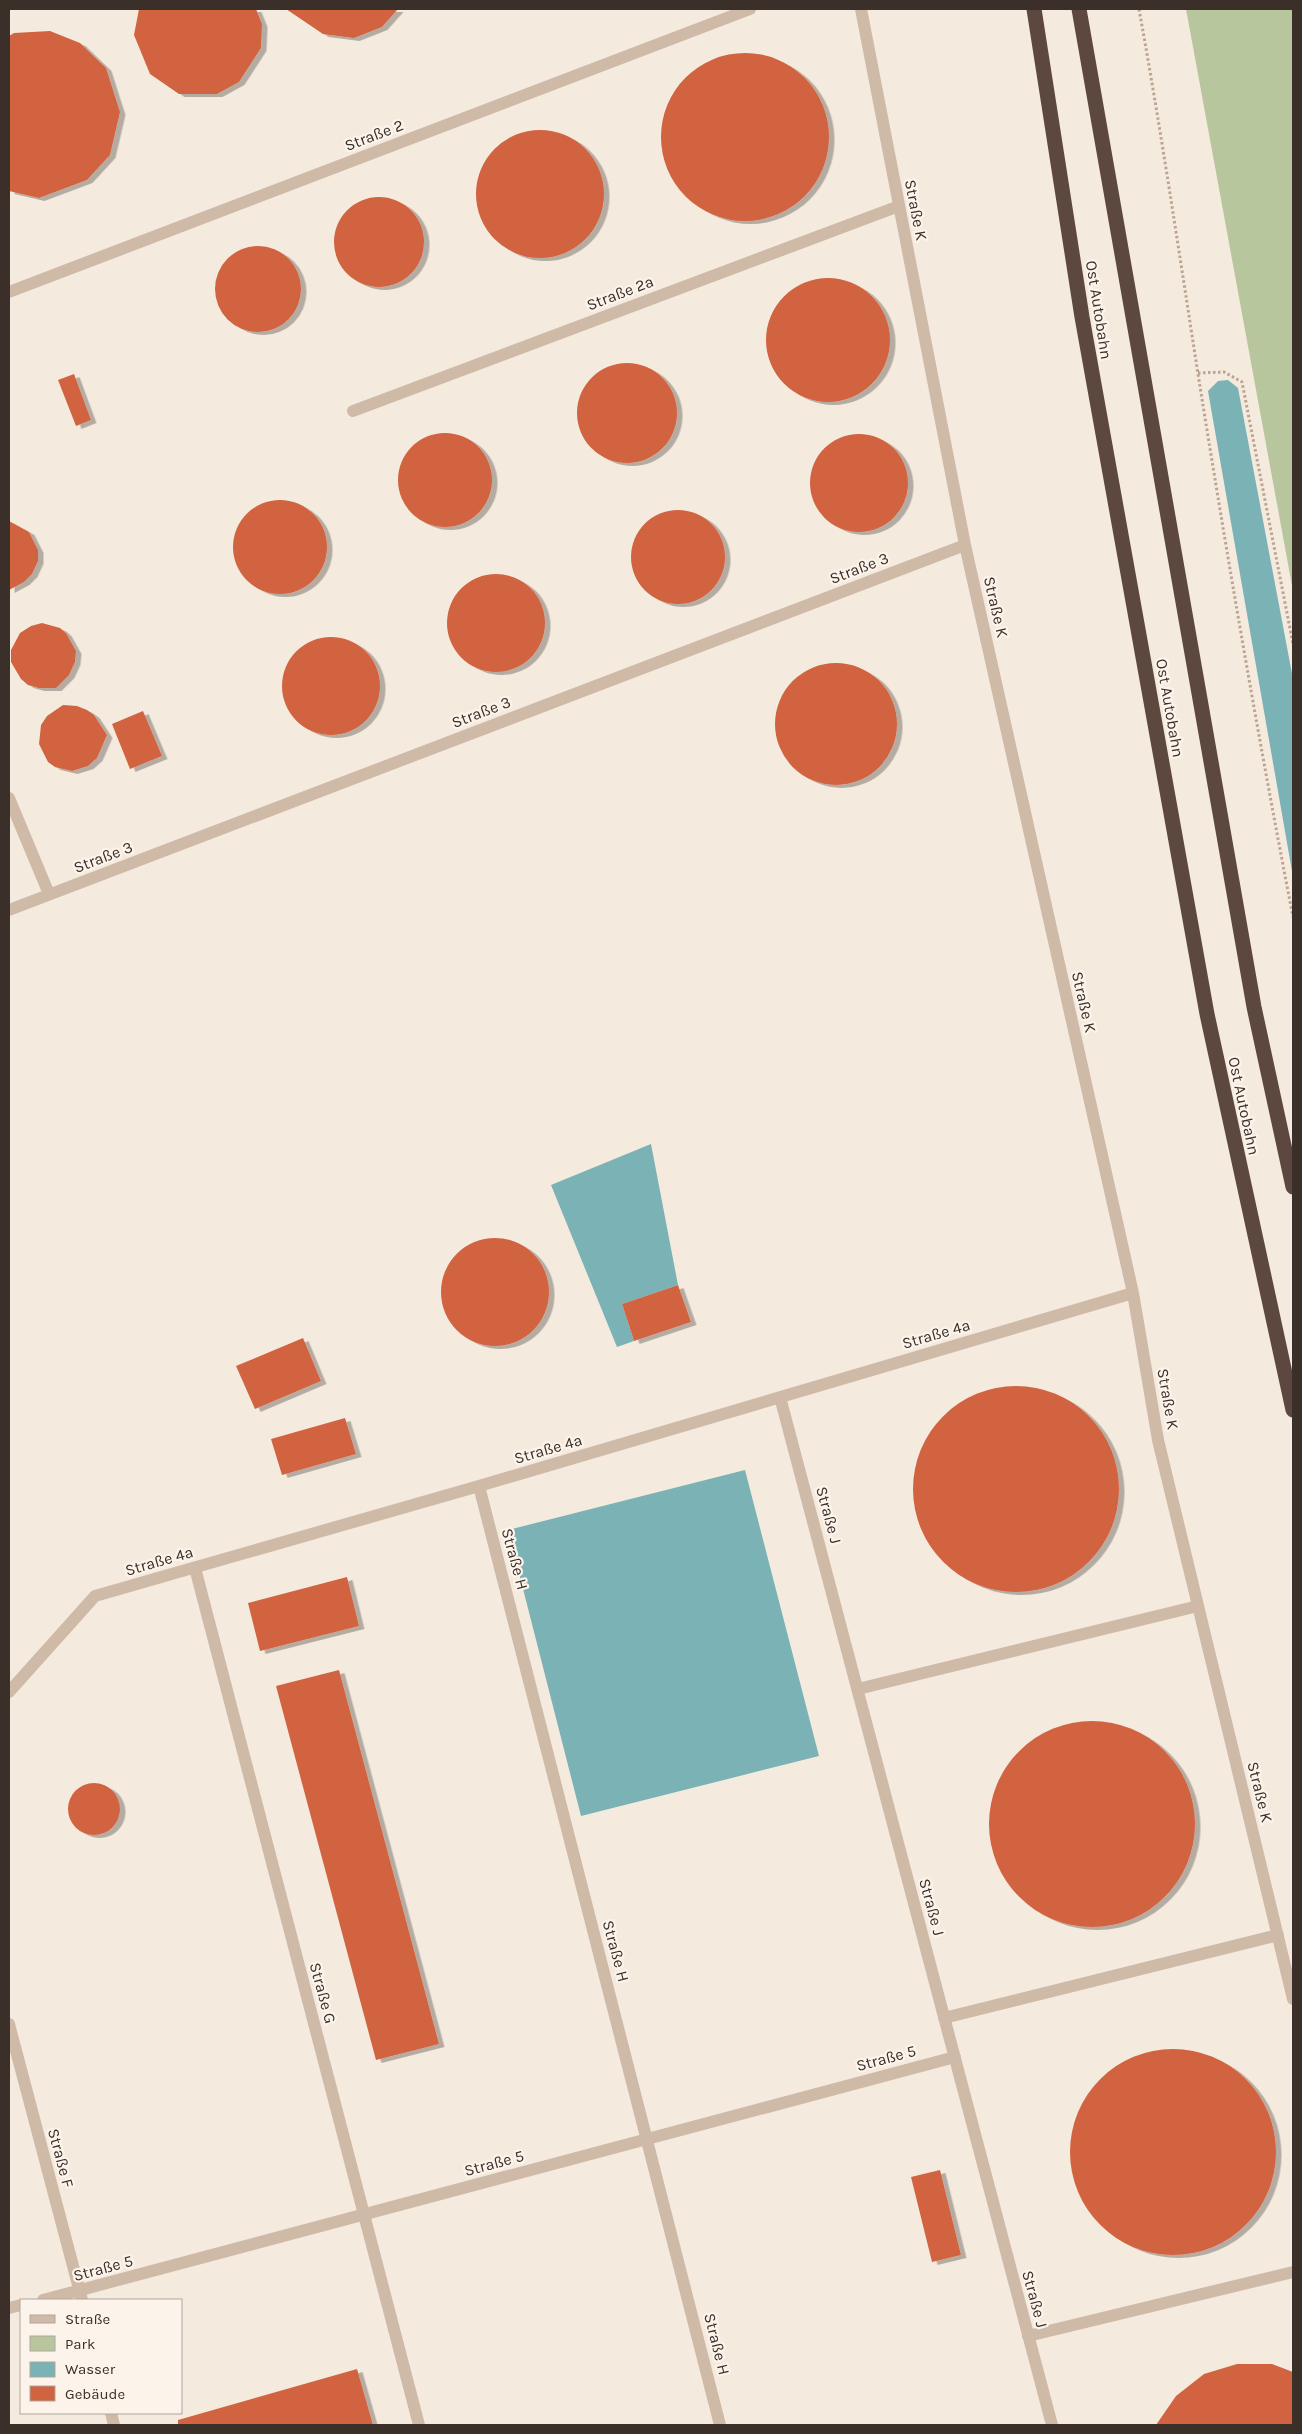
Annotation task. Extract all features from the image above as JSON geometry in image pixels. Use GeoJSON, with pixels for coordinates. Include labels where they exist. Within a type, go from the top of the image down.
{"type":"FeatureCollection","features":[{"type":"Feature","properties":{"kind":"highway","name":"Ost Autobahn"},"geometry":{"type":"LineString","coordinates":[[1034,9],[1082,317],[1206,1014],[1293,1410]]}},
{"type":"Feature","properties":{"kind":"highway","name":"Ost Autobahn"},"geometry":{"type":"LineString","coordinates":[[1079,9],[1254,1007],[1293,1187]]}},
{"type":"Feature","properties":{"kind":"lane","name":"Straße 2"},"geometry":{"type":"LineString","coordinates":[[9,292],[750,9]]}},
{"type":"Feature","properties":{"kind":"lane","name":"Straße K"},"geometry":{"type":"LineString","coordinates":[[861,9],[965,545],[1133,1293],[1158,1440],[1293,1999]]}},
{"type":"Feature","properties":{"kind":"lane","name":"Straße 2a"},"geometry":{"type":"LineString","coordinates":[[353,411],[899,206]]}},
{"type":"Feature","properties":{"kind":"lane","name":"Straße 3"},"geometry":{"type":"LineString","coordinates":[[9,910],[965,545]]}},
{"type":"Feature","properties":{"kind":"lane"},"geometry":{"type":"LineString","coordinates":[[9,798],[49,894]]}},
{"type":"Feature","properties":{"kind":"lane","name":"Straße 4a"},"geometry":{"type":"LineString","coordinates":[[9,1692],[95,1596],[479,1486],[1133,1293]]}},
{"type":"Feature","properties":{"kind":"lane","name":"Straße J"},"geometry":{"type":"LineString","coordinates":[[780,1397],[1052,2425]]}},
{"type":"Feature","properties":{"kind":"lane","name":"Straße H"},"geometry":{"type":"LineString","coordinates":[[479,1486],[648,2138],[720,2425]]}},
{"type":"Feature","properties":{"kind":"lane","name":"Straße G"},"geometry":{"type":"LineString","coordinates":[[195,1568],[419,2425]]}},
{"type":"Feature","properties":{"kind":"lane"},"geometry":{"type":"LineString","coordinates":[[858,1689],[1198,1606]]}},
{"type":"Feature","properties":{"kind":"lane"},"geometry":{"type":"LineString","coordinates":[[944,2018],[1278,1935]]}},
{"type":"Feature","properties":{"kind":"lane","name":"Straße F"},"geometry":{"type":"LineString","coordinates":[[9,2024],[80,2296]]}},
{"type":"Feature","properties":{"kind":"lane","name":"Straße 5"},"geometry":{"type":"LineString","coordinates":[[52,2299],[80,2296],[364,2215],[955,2057]]}},
{"type":"Feature","properties":{"kind":"lane"},"geometry":{"type":"LineString","coordinates":[[1028,2336],[1293,2272]]}},
{"type":"Feature","properties":{"kind":"path"},"geometry":{"type":"LineString","coordinates":[[1139,9],[1165,150],[1198,373],[1247,668],[1293,917]]}},
{"type":"Feature","properties":{"kind":"path"},"geometry":{"type":"LineString","coordinates":[[1198,373],[1224,372],[1242,382],[1293,644]]}},
{"type":"Feature","properties":{"kind":"green space"},"geometry":{"type":"Polygon","coordinates":[[[1186,9],[1293,9],[1293,591],[1186,9]]]}},
{"type":"Feature","properties":{"kind":"water"},"geometry":{"type":"Polygon","coordinates":[[[1228,380],[1238,388],[1293,679],[1293,877],[1208,391],[1218,381],[1228,380]]]}},
{"type":"Feature","properties":{"kind":"water"},"geometry":{"type":"Polygon","coordinates":[[[651,1144],[678,1285],[622,1304],[634,1341],[617,1347],[551,1185],[651,1144]]]}},
{"type":"Feature","properties":{"kind":"water"},"geometry":{"type":"Polygon","coordinates":[[[745,1470],[819,1756],[581,1816],[508,1530],[745,1470]]]}},
{"type":"Feature","properties":{"kind":"building"},"geometry":{"type":"Polygon","coordinates":[[[139,9],[256,9],[262,24],[261,48],[239,82],[217,94],[179,94],[150,74],[134,35],[139,9]]]}},
{"type":"Feature","properties":{"kind":"building"},"geometry":{"type":"Polygon","coordinates":[[[286,9],[398,9],[382,27],[354,38],[323,34],[286,9]]]}},
{"type":"Feature","properties":{"kind":"building"},"geometry":{"type":"Polygon","coordinates":[[[50,31],[80,43],[106,68],[120,112],[110,155],[87,180],[39,198],[9,191],[9,36],[14,33],[50,31]]]}},
{"type":"Feature","properties":{"kind":"building"},"geometry":{"type":"Polygon","coordinates":[[[753,53],[777,59],[805,77],[823,105],[828,121],[828,153],[823,169],[805,197],[792,207],[769,218],[737,221],[721,218],[705,211],[691,202],[680,191],[664,161],[661,129],[664,113],[671,97],[680,83],[691,72],[721,56],[753,53]]]}},
{"type":"Feature","properties":{"kind":"building"},"geometry":{"type":"Polygon","coordinates":[[[540,130],[564,135],[576,141],[585,149],[593,158],[599,170],[604,194],[599,218],[593,230],[585,239],[576,247],[564,253],[540,258],[516,253],[504,247],[495,239],[487,230],[481,218],[476,194],[481,170],[487,158],[495,149],[504,141],[516,135],[540,130]]]}},
{"type":"Feature","properties":{"kind":"building"},"geometry":{"type":"Polygon","coordinates":[[[379,197],[396,200],[411,210],[421,225],[424,242],[421,259],[411,274],[396,284],[379,287],[362,284],[347,274],[337,259],[334,242],[337,225],[347,210],[362,200],[379,197]]]}},
{"type":"Feature","properties":{"kind":"building"},"geometry":{"type":"Polygon","coordinates":[[[258,246],[275,249],[289,258],[298,272],[301,289],[298,306],[289,320],[275,329],[258,332],[241,329],[227,320],[218,306],[215,289],[218,272],[227,258],[241,249],[258,246]]]}},
{"type":"Feature","properties":{"kind":"building"},"geometry":{"type":"Polygon","coordinates":[[[828,278],[852,283],[872,296],[885,316],[890,340],[885,364],[872,384],[852,397],[828,402],[804,397],[784,384],[771,364],[766,340],[771,316],[784,296],[804,283],[828,278]]]}},
{"type":"Feature","properties":{"kind":"building"},"geometry":{"type":"Polygon","coordinates":[[[627,363],[646,367],[662,378],[673,394],[677,413],[673,432],[662,448],[646,459],[627,463],[608,459],[592,448],[581,432],[577,413],[581,394],[592,378],[608,367],[627,363]]]}},
{"type":"Feature","properties":{"kind":"building"},"geometry":{"type":"Polygon","coordinates":[[[74,374],[91,420],[76,426],[58,380],[74,374]]]}},
{"type":"Feature","properties":{"kind":"building"},"geometry":{"type":"Polygon","coordinates":[[[445,433],[463,436],[478,447],[489,462],[492,480],[489,498],[478,513],[463,524],[445,527],[427,524],[412,513],[401,498],[398,480],[401,462],[412,447],[427,436],[445,433]]]}},
{"type":"Feature","properties":{"kind":"building"},"geometry":{"type":"Polygon","coordinates":[[[859,434],[878,438],[894,448],[904,464],[908,483],[904,502],[894,518],[878,528],[859,532],[840,528],[824,518],[814,502],[810,483],[814,464],[824,448],[840,438],[859,434]]]}},
{"type":"Feature","properties":{"kind":"building"},"geometry":{"type":"Polygon","coordinates":[[[280,500],[298,503],[313,514],[324,529],[327,547],[324,565],[313,580],[298,591],[280,594],[262,591],[247,580],[236,565],[233,547],[236,529],[247,514],[262,503],[280,500]]]}},
{"type":"Feature","properties":{"kind":"building"},"geometry":{"type":"Polygon","coordinates":[[[678,510],[696,513],[711,524],[722,539],[725,557],[722,575],[711,590],[696,601],[678,604],[660,601],[645,590],[634,575],[631,557],[634,539],[645,524],[660,513],[678,510]]]}},
{"type":"Feature","properties":{"kind":"building"},"geometry":{"type":"Polygon","coordinates":[[[9,521],[29,532],[38,550],[38,561],[32,574],[24,582],[9,590],[9,521]]]}},
{"type":"Feature","properties":{"kind":"building"},"geometry":{"type":"Polygon","coordinates":[[[496,574],[515,577],[531,588],[542,604],[545,623],[542,642],[531,658],[515,669],[496,672],[477,669],[461,658],[450,642],[447,623],[450,604],[461,588],[477,577],[496,574]]]}},
{"type":"Feature","properties":{"kind":"building"},"geometry":{"type":"Polygon","coordinates":[[[42,623],[60,628],[66,633],[76,651],[75,662],[69,675],[56,688],[39,688],[28,685],[21,679],[11,662],[11,650],[20,633],[31,626],[42,623]]]}},
{"type":"Feature","properties":{"kind":"building"},"geometry":{"type":"Polygon","coordinates":[[[331,637],[350,641],[366,651],[376,667],[380,686],[376,705],[366,721],[350,731],[331,735],[312,731],[296,721],[286,705],[282,686],[286,667],[296,651],[312,641],[331,637]]]}},
{"type":"Feature","properties":{"kind":"building"},"geometry":{"type":"Polygon","coordinates":[[[836,663],[848,664],[859,668],[870,673],[879,681],[887,690],[892,701],[896,712],[896,736],[892,747],[887,758],[879,767],[870,775],[859,780],[848,784],[836,785],[824,784],[813,780],[802,775],[793,767],[785,758],[780,747],[776,736],[775,724],[776,712],[780,701],[785,690],[793,681],[802,673],[813,668],[824,664],[836,663]]]}},
{"type":"Feature","properties":{"kind":"building"},"geometry":{"type":"Polygon","coordinates":[[[63,705],[77,706],[87,710],[94,715],[107,735],[97,758],[88,766],[72,771],[55,767],[48,762],[39,744],[41,725],[47,716],[63,705]]]}},
{"type":"Feature","properties":{"kind":"building"},"geometry":{"type":"Polygon","coordinates":[[[143,711],[162,756],[130,769],[112,724],[143,711]]]}},
{"type":"Feature","properties":{"kind":"building"},"geometry":{"type":"Polygon","coordinates":[[[495,1238],[516,1242],[533,1254],[545,1271],[549,1292],[545,1313],[533,1330],[516,1342],[495,1346],[474,1342],[457,1330],[445,1313],[441,1292],[445,1271],[457,1254],[474,1242],[495,1238]]]}},
{"type":"Feature","properties":{"kind":"building"},"geometry":{"type":"Polygon","coordinates":[[[678,1285],[691,1322],[634,1341],[622,1304],[678,1285]]]}},
{"type":"Feature","properties":{"kind":"building"},"geometry":{"type":"Polygon","coordinates":[[[303,1338],[321,1381],[255,1409],[236,1366],[303,1338]]]}},
{"type":"Feature","properties":{"kind":"building"},"geometry":{"type":"Polygon","coordinates":[[[1006,1386],[1026,1386],[1046,1390],[1065,1398],[1089,1416],[1107,1440],[1115,1459],[1119,1489],[1115,1519],[1107,1538],[1089,1562],[1065,1580],[1046,1588],[1026,1592],[1006,1592],[986,1588],[967,1580],[951,1569],[936,1554],[925,1538],[917,1519],[913,1499],[913,1479],[917,1459],[925,1440],[936,1424],[951,1409],[967,1398],[986,1390],[1006,1386]]]}},
{"type":"Feature","properties":{"kind":"building"},"geometry":{"type":"Polygon","coordinates":[[[345,1418],[356,1454],[282,1475],[271,1439],[345,1418]]]}},
{"type":"Feature","properties":{"kind":"building"},"geometry":{"type":"Polygon","coordinates":[[[347,1577],[359,1626],[260,1651],[248,1603],[347,1577]]]}},
{"type":"Feature","properties":{"kind":"building"},"geometry":{"type":"Polygon","coordinates":[[[339,1670],[439,2044],[376,2060],[276,1686],[339,1670]]]}},
{"type":"Feature","properties":{"kind":"building"},"geometry":{"type":"Polygon","coordinates":[[[1082,1721],[1102,1721],[1122,1725],[1141,1733],[1165,1751],[1183,1775],[1191,1794],[1195,1824],[1191,1854],[1183,1873],[1165,1897],[1141,1915],[1122,1923],[1102,1927],[1082,1927],[1062,1923],[1043,1915],[1027,1904],[1012,1889],[1001,1873],[993,1854],[989,1834],[989,1814],[993,1794],[1001,1775],[1012,1759],[1027,1744],[1043,1733],[1062,1725],[1082,1721]]]}},
{"type":"Feature","properties":{"kind":"building"},"geometry":{"type":"Polygon","coordinates":[[[94,1783],[104,1785],[112,1791],[118,1799],[120,1809],[118,1819],[112,1827],[104,1833],[94,1835],[84,1833],[76,1827],[70,1819],[68,1809],[70,1799],[76,1791],[84,1785],[94,1783]]]}},
{"type":"Feature","properties":{"kind":"building"},"geometry":{"type":"Polygon","coordinates":[[[1163,2049],[1183,2049],[1203,2053],[1222,2061],[1246,2079],[1264,2103],[1272,2122],[1276,2152],[1272,2182],[1264,2201],[1246,2225],[1222,2243],[1203,2251],[1183,2255],[1163,2255],[1143,2251],[1124,2243],[1108,2232],[1093,2217],[1082,2201],[1074,2182],[1070,2162],[1070,2142],[1074,2122],[1082,2103],[1093,2087],[1108,2072],[1124,2061],[1143,2053],[1163,2049]]]}},
{"type":"Feature","properties":{"kind":"building"},"geometry":{"type":"Polygon","coordinates":[[[940,2170],[961,2255],[932,2262],[911,2177],[940,2170]]]}},
{"type":"Feature","properties":{"kind":"building"},"geometry":{"type":"Polygon","coordinates":[[[1237,2364],[1272,2364],[1293,2372],[1293,2425],[1156,2425],[1176,2396],[1204,2374],[1237,2364]]]}},
{"type":"Feature","properties":{"kind":"building"},"geometry":{"type":"Polygon","coordinates":[[[357,2369],[373,2425],[178,2425],[178,2420],[357,2369]]]}}]}
